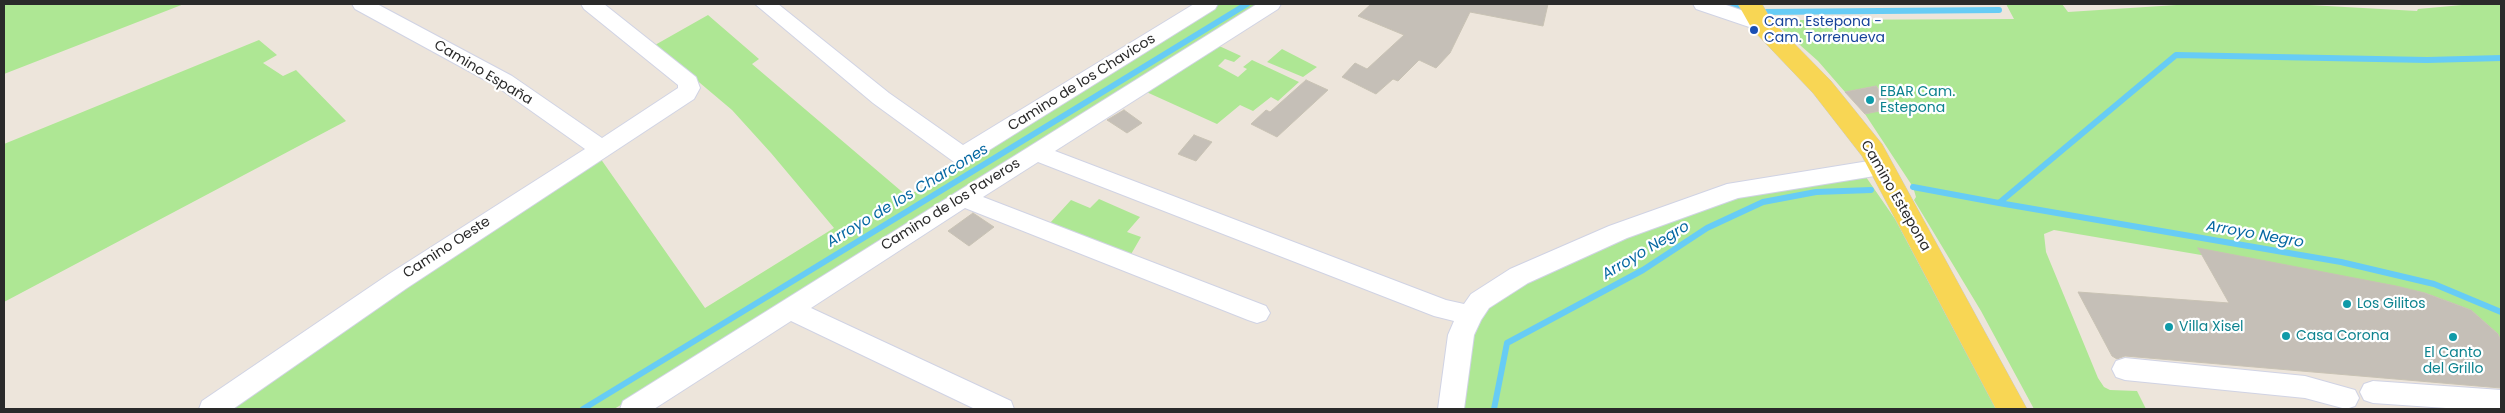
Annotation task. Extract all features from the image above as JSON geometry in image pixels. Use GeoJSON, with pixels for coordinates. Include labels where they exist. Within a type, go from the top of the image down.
{"type":"FeatureCollection","features":[{"type":"Feature","properties":{"kind":"main road","name":"Camino Estepona"},"geometry":{"type":"LineString","coordinates":[[1755,13],[1822,87],[1873,151],[2012,409]]}},
{"type":"Feature","properties":{"kind":"street","name":"Camino España"},"geometry":{"type":"LineString","coordinates":[[362,4],[504,81],[600,148]]}},
{"type":"Feature","properties":{"kind":"street","name":"Camino Oeste"},"geometry":{"type":"LineString","coordinates":[[212,409],[398,281],[600,148],[686,94],[689,88],[688,82],[591,4]]}},
{"type":"Feature","properties":{"kind":"street","name":"Camino de los Chavicos"},"geometry":{"type":"LineString","coordinates":[[766,4],[881,98],[962,156],[1208,4]]}},
{"type":"Feature","properties":{"kind":"street","name":"Camino de los Paveros"},"geometry":{"type":"LineString","coordinates":[[647,406],[789,309],[1271,4]]}},
{"type":"Feature","properties":{"kind":"street"},"geometry":{"type":"LineString","coordinates":[[1703,4],[1755,13]]}},
{"type":"Feature","properties":{"kind":"street"},"geometry":{"type":"LineString","coordinates":[[1035,152],[1198,212],[1443,309],[1470,315]]}},
{"type":"Feature","properties":{"kind":"street"},"geometry":{"type":"LineString","coordinates":[[1450,409],[1461,335],[1470,315],[1480,301],[1519,276],[1618,232],[1735,190],[1881,167]]}},
{"type":"Feature","properties":{"kind":"street"},"geometry":{"type":"LineString","coordinates":[[963,198],[1257,313]]}},
{"type":"Feature","properties":{"kind":"street"},"geometry":{"type":"LineString","coordinates":[[789,309],[1000,409]]}},
{"type":"Feature","properties":{"kind":"street"},"geometry":{"type":"LineString","coordinates":[[2125,369],[2305,387],[2347,404],[2356,391],[2501,402]]}},
{"type":"Feature","properties":{"kind":"street"},"geometry":{"type":"LineString","coordinates":[[2373,392],[2392,401],[2401,409]]}},
{"type":"Feature","properties":{"kind":"street"},"geometry":{"type":"LineString","coordinates":[[2455,409],[2501,402]]}},
{"type":"Feature","properties":{"kind":"green space"},"geometry":{"type":"Polygon","coordinates":[[[4,4],[184,4],[4,74],[4,4]]]}},
{"type":"Feature","properties":{"kind":"green space"},"geometry":{"type":"Polygon","coordinates":[[[1217,4],[1265,4],[735,337],[614,409],[223,409],[428,266],[598,155],[705,308],[834,228],[732,110],[655,45],[708,15],[759,59],[752,64],[907,196],[1217,4]]]}},
{"type":"Feature","properties":{"kind":"green space"},"geometry":{"type":"Polygon","coordinates":[[[2006,4],[2062,4],[2068,12],[2192,4],[2291,4],[2417,11],[2418,9],[2473,4],[2501,5],[2501,341],[2498,334],[2471,310],[2425,293],[2054,230],[2044,234],[2046,252],[2098,378],[2104,387],[2110,390],[2137,391],[2146,409],[2034,409],[1981,311],[1914,200],[1916,197],[1913,187],[1865,114],[1894,107],[1876,86],[1845,92],[1818,61],[1774,22],[1799,20],[2014,19],[2006,4]]]}},
{"type":"Feature","properties":{"kind":"green space"},"geometry":{"type":"Polygon","coordinates":[[[259,40],[277,55],[263,63],[283,76],[296,70],[346,121],[4,302],[4,144],[259,40]]]}},
{"type":"Feature","properties":{"kind":"green space"},"geometry":{"type":"Polygon","coordinates":[[[1217,45],[1241,56],[1234,62],[1225,59],[1218,66],[1238,77],[1247,69],[1243,67],[1252,60],[1299,82],[1278,101],[1271,97],[1253,111],[1240,105],[1217,124],[1142,90],[1217,45]]]}},
{"type":"Feature","properties":{"kind":"green space"},"geometry":{"type":"Polygon","coordinates":[[[1282,49],[1317,67],[1303,77],[1267,62],[1282,49]]]}},
{"type":"Feature","properties":{"kind":"green space"},"geometry":{"type":"Polygon","coordinates":[[[1866,177],[1895,219],[1996,409],[1443,409],[1454,341],[1476,327],[1487,310],[1507,290],[1640,228],[1730,198],[1866,177]]]}},
{"type":"Feature","properties":{"kind":"green space"},"geometry":{"type":"Polygon","coordinates":[[[1099,199],[1140,217],[1127,232],[1141,237],[1130,256],[1050,223],[1071,200],[1090,208],[1099,199]]]}},
{"type":"Feature","properties":{"kind":"building"},"geometry":{"type":"Polygon","coordinates":[[[1371,4],[1548,4],[1543,26],[1470,12],[1450,53],[1436,68],[1419,60],[1398,81],[1393,79],[1376,94],[1342,77],[1355,63],[1367,69],[1404,35],[1358,16],[1371,4]]]}},
{"type":"Feature","properties":{"kind":"building"},"geometry":{"type":"Polygon","coordinates":[[[1306,80],[1328,90],[1277,137],[1251,124],[1266,110],[1270,112],[1306,80]]]}},
{"type":"Feature","properties":{"kind":"building","name":"EBAR Cam. Estepona"},"geometry":{"type":"Polygon","coordinates":[[[1876,86],[1894,108],[1865,114],[1845,92],[1876,86]]]}},
{"type":"Feature","properties":{"kind":"building"},"geometry":{"type":"Polygon","coordinates":[[[1124,110],[1142,123],[1127,133],[1107,120],[1124,110]]]}},
{"type":"Feature","properties":{"kind":"building"},"geometry":{"type":"Polygon","coordinates":[[[1194,135],[1212,142],[1196,161],[1178,154],[1194,135]]]}},
{"type":"Feature","properties":{"kind":"building"},"geometry":{"type":"Polygon","coordinates":[[[973,213],[994,227],[969,246],[948,231],[973,213]]]}},
{"type":"Feature","properties":{"kind":"building"},"geometry":{"type":"Polygon","coordinates":[[[2198,248],[2396,286],[2425,293],[2471,310],[2498,334],[2501,341],[2501,388],[2125,356],[2117,359],[2112,356],[2078,292],[2229,303],[2198,248]]]}},
{"type":"Feature","properties":{"kind":"waterway","name":"Arroyo de los Charcones"},"geometry":{"type":"LineString","coordinates":[[583,409],[1247,4]]}},
{"type":"Feature","properties":{"kind":"waterway","name":"Arroyo de los Charcones"},"geometry":{"type":"LineString","coordinates":[[1727,4],[1746,9]]}},
{"type":"Feature","properties":{"kind":"waterway","name":"Arroyo de los Charcones"},"geometry":{"type":"LineString","coordinates":[[1761,12],[1999,10]]}},
{"type":"Feature","properties":{"kind":"waterway"},"geometry":{"type":"LineString","coordinates":[[1999,203],[2176,55],[2427,60],[2501,58]]}},
{"type":"Feature","properties":{"kind":"waterway"},"geometry":{"type":"LineString","coordinates":[[1913,187],[1999,203]]}},
{"type":"Feature","properties":{"kind":"waterway","name":"Arroyo Negro"},"geometry":{"type":"LineString","coordinates":[[1494,409],[1507,343],[1643,270],[1707,228],[1763,202],[1816,192],[1871,190]]}},
{"type":"Feature","properties":{"kind":"waterway","name":"Arroyo Negro"},"geometry":{"type":"LineString","coordinates":[[1999,203],[2341,262],[2434,284],[2501,312]]}},
{"type":"Feature","properties":{"kind":"place","name":"Cam. Estepona - Cam. Torrenueva"},"geometry":{"type":"Point","coordinates":[1754,30]}},
{"type":"Feature","properties":{"kind":"place","name":"EBAR Cam. Estepona"},"geometry":{"type":"Point","coordinates":[1870,100]}},
{"type":"Feature","properties":{"kind":"place","name":"Los Gilitos"},"geometry":{"type":"Point","coordinates":[2347,304]}},
{"type":"Feature","properties":{"kind":"place","name":"Villa Xisel"},"geometry":{"type":"Point","coordinates":[2169,327]}},
{"type":"Feature","properties":{"kind":"place","name":"Casa Corona"},"geometry":{"type":"Point","coordinates":[2286,336]}},
{"type":"Feature","properties":{"kind":"place","name":"El Canto del Grillo"},"geometry":{"type":"Point","coordinates":[2453,337]}}]}
